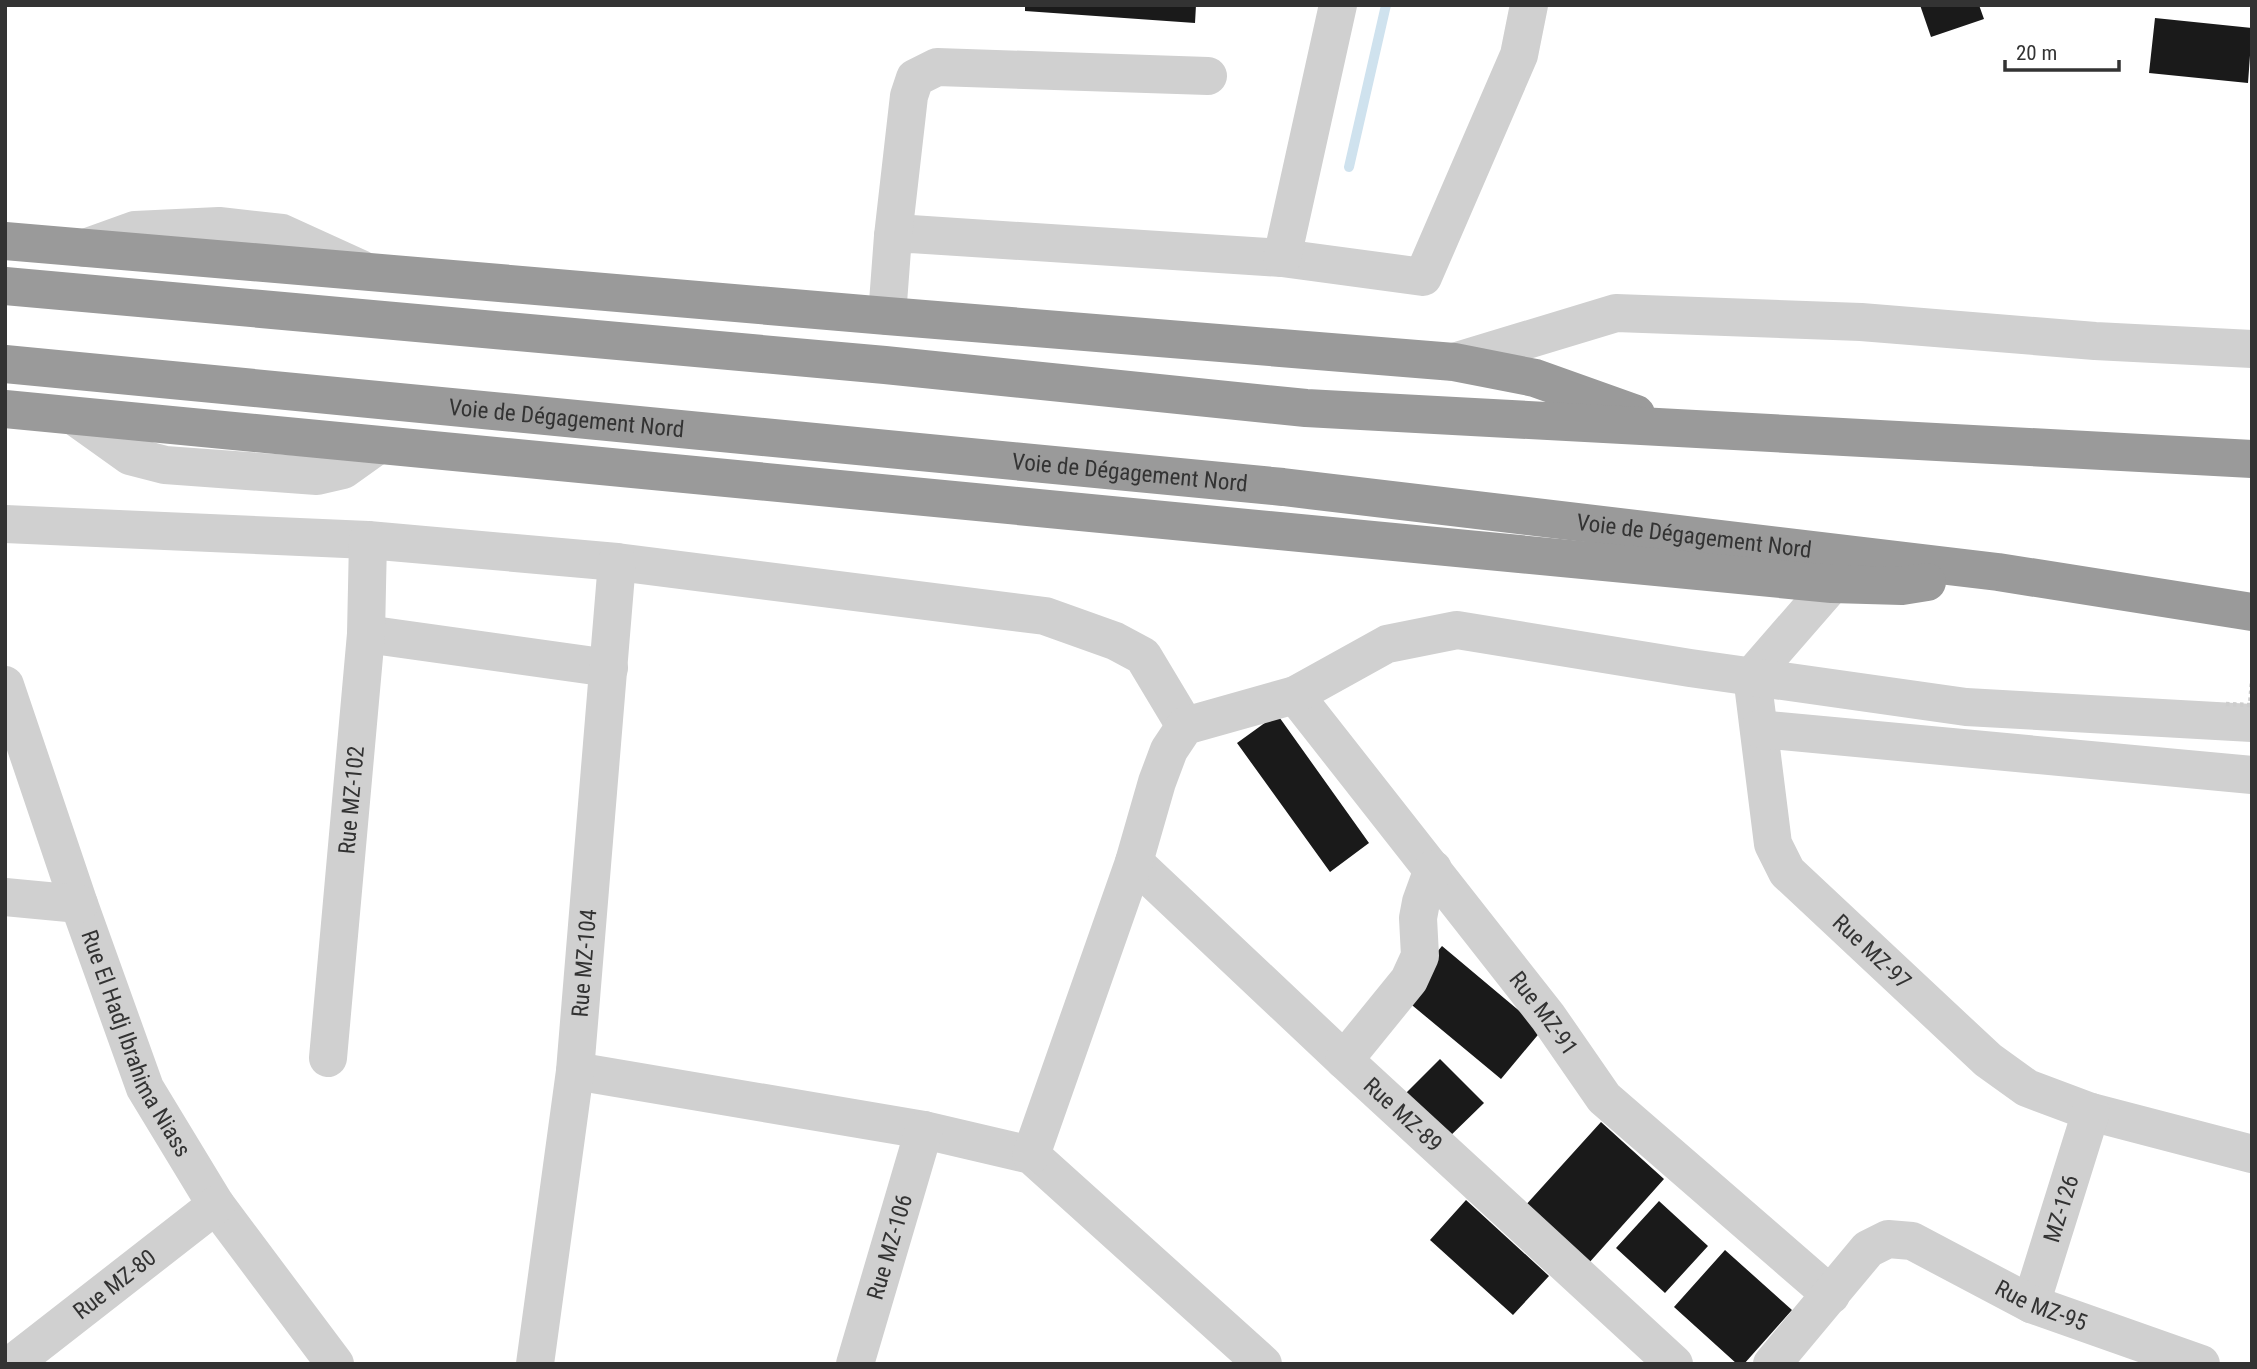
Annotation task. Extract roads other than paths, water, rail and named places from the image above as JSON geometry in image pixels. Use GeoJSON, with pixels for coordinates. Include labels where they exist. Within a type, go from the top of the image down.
{"type":"FeatureCollection","features":[{"type":"Feature","properties":{"kind":"highway"},"geometry":{"type":"LineString","coordinates":[[5,241],[1454,362],[1535,378],[1675,428]]}},
{"type":"Feature","properties":{"kind":"highway"},"geometry":{"type":"LineString","coordinates":[[5,286],[885,365],[1306,408],[2252,459]]}},
{"type":"Feature","properties":{"kind":"highway","name":"Voie de Dégagement Nord"},"geometry":{"type":"LineString","coordinates":[[5,363],[1283,487],[1998,572],[2252,612]]}},
{"type":"Feature","properties":{"kind":"highway"},"geometry":{"type":"LineString","coordinates":[[5,409],[1832,583],[1902,586],[1998,572]]}},
{"type":"Feature","properties":{"kind":"street"},"geometry":{"type":"LineString","coordinates":[[1282,258],[1338,5]]}},
{"type":"Feature","properties":{"kind":"street"},"geometry":{"type":"LineString","coordinates":[[893,236],[911,234],[1282,258],[1423,277],[1519,55],[1529,5]]}},
{"type":"Feature","properties":{"kind":"street"},"geometry":{"type":"LineString","coordinates":[[887,316],[909,96],[915,78],[937,67],[1208,76]]}},
{"type":"Feature","properties":{"kind":"street"},"geometry":{"type":"LineString","coordinates":[[1454,362],[1616,313],[1861,322],[2095,341],[2252,349]]}},
{"type":"Feature","properties":{"kind":"street"},"geometry":{"type":"LineString","coordinates":[[5,524],[368,540],[618,562],[1045,616],[1115,641],[1143,656],[1185,726]]}},
{"type":"Feature","properties":{"kind":"street","name":"Rue MZ-102"},"geometry":{"type":"LineString","coordinates":[[328,1058],[366,634],[368,540]]}},
{"type":"Feature","properties":{"kind":"street","name":"Rue MZ-104"},"geometry":{"type":"LineString","coordinates":[[536,1364],[575,1071],[618,562]]}},
{"type":"Feature","properties":{"kind":"street"},"geometry":{"type":"LineString","coordinates":[[1752,676],[1832,583]]}},
{"type":"Feature","properties":{"kind":"street"},"geometry":{"type":"LineString","coordinates":[[1031,1155],[1135,862],[1157,782],[1169,750],[1185,726],[1295,695],[1387,643],[1457,630],[1690,668],[1966,707],[2239,714]]}},
{"type":"Feature","properties":{"kind":"street"},"geometry":{"type":"LineString","coordinates":[[366,634],[609,668]]}},
{"type":"Feature","properties":{"kind":"street","name":"Rue MZ-97"},"geometry":{"type":"LineString","coordinates":[[1752,676],[1773,844],[1787,872],[1988,1060],[2027,1088],[2091,1112],[2252,1154]]}},
{"type":"Feature","properties":{"kind":"street","name":"Rue El Hadj Ibrahima Niass"},"geometry":{"type":"LineString","coordinates":[[5,685],[145,1088],[216,1205],[335,1364]]}},
{"type":"Feature","properties":{"kind":"street","name":"Rue MZ-91"},"geometry":{"type":"LineString","coordinates":[[1295,695],[1548,1017],[1604,1098],[1831,1295]]}},
{"type":"Feature","properties":{"kind":"street"},"geometry":{"type":"LineString","coordinates":[[1759,729],[2252,775]]}},
{"type":"Feature","properties":{"kind":"street","name":"Rue MZ-89"},"geometry":{"type":"LineString","coordinates":[[1135,862],[1344,1060],[1674,1364]]}},
{"type":"Feature","properties":{"kind":"street"},"geometry":{"type":"LineString","coordinates":[[1344,1060],[1409,980],[1420,956],[1418,918],[1433,869]]}},
{"type":"Feature","properties":{"kind":"street"},"geometry":{"type":"LineString","coordinates":[[5,897],[79,904]]}},
{"type":"Feature","properties":{"kind":"street"},"geometry":{"type":"LineString","coordinates":[[575,1071],[924,1130],[1031,1155],[1250,1359]]}},
{"type":"Feature","properties":{"kind":"street","name":"MZ-126"},"geometry":{"type":"LineString","coordinates":[[2031,1304],[2091,1112]]}},
{"type":"Feature","properties":{"kind":"street","name":"Rue MZ-106"},"geometry":{"type":"LineString","coordinates":[[855,1364],[924,1130]]}},
{"type":"Feature","properties":{"kind":"street","name":"Rue MZ-80"},"geometry":{"type":"LineString","coordinates":[[23,1357],[216,1205]]}},
{"type":"Feature","properties":{"kind":"street","name":"Rue MZ-95"},"geometry":{"type":"LineString","coordinates":[[1831,1295],[1868,1249],[1888,1238],[1912,1241],[2031,1304],[2201,1364]]}},
{"type":"Feature","properties":{"kind":"street"},"geometry":{"type":"LineString","coordinates":[[1772,1364],[1831,1295]]}},
{"type":"Feature","properties":{"kind":"waterway"},"geometry":{"type":"LineString","coordinates":[[1349,167],[1386,5]]}}]}
